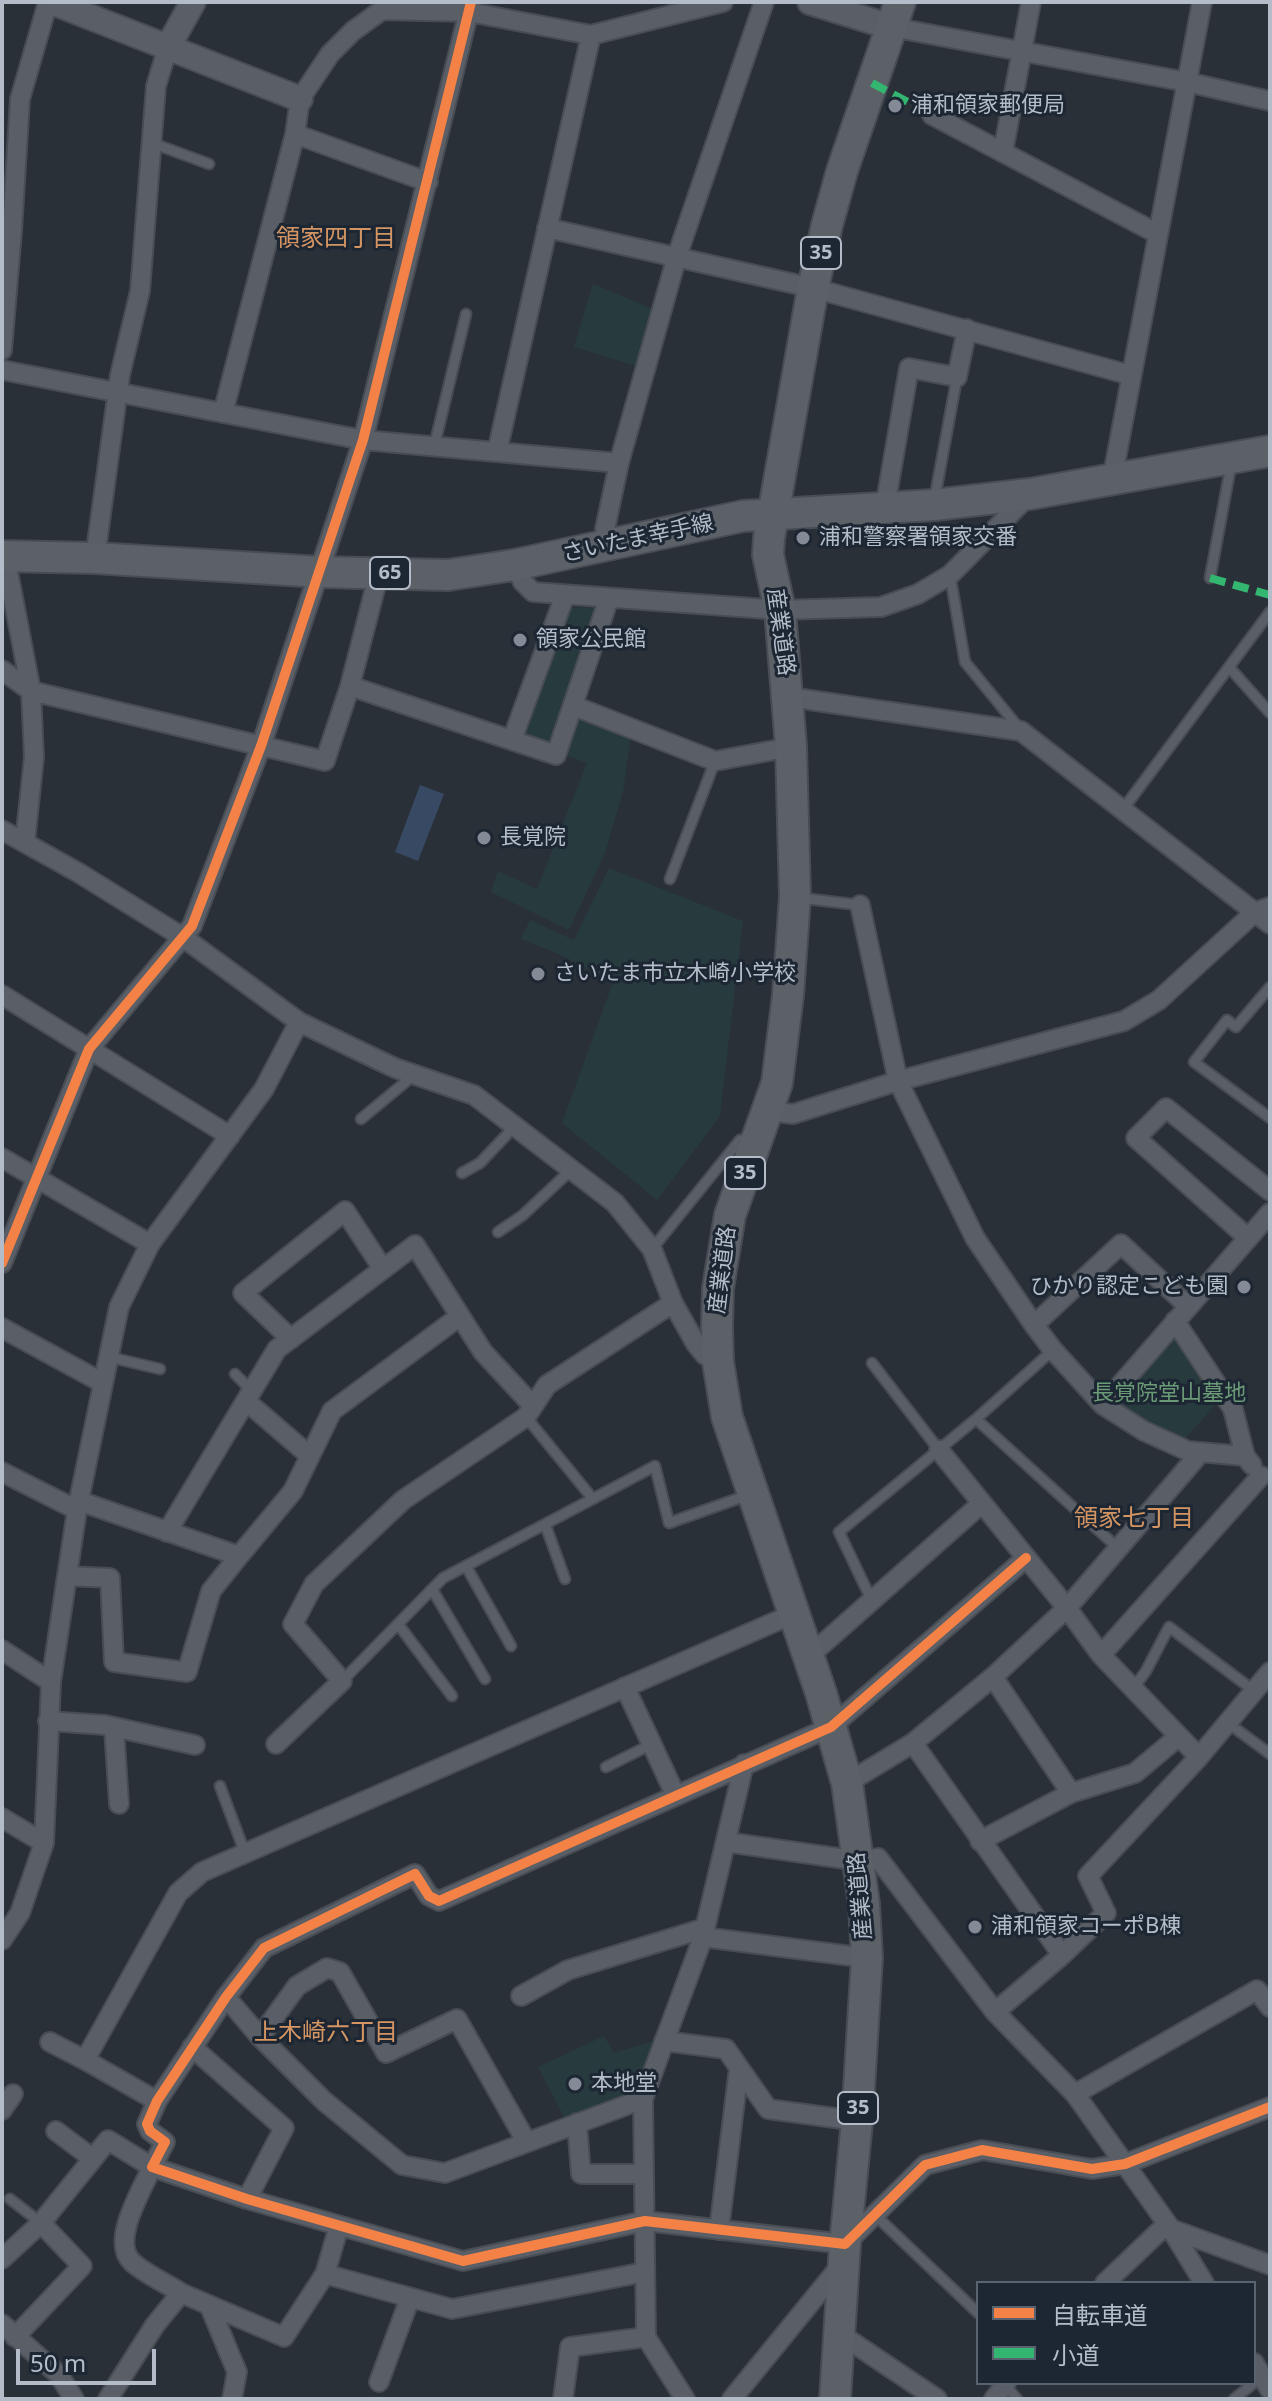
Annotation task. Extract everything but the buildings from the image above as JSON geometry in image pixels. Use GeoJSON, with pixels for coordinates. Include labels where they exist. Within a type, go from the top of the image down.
{"type":"FeatureCollection","features":[{"type":"Feature","properties":{"kind":"main road","name":"産業道路"},"geometry":{"type":"LineString","coordinates":[[835,2399],[867,1958],[864,1904],[847,1783],[727,1417],[718,1362],[718,1288],[730,1215],[764,1124],[782,1059],[795,897],[789,697],[780,610],[768,555],[772,513],[813,288],[842,171],[896,15]]}},
{"type":"Feature","properties":{"kind":"main road","name":"さいたま幸手線"},"geometry":{"type":"LineString","coordinates":[[3,556],[95,558],[320,572],[448,575],[514,565],[772,513],[934,505],[1030,494],[1270,451]]}},
{"type":"Feature","properties":{"kind":"street"},"geometry":{"type":"LineString","coordinates":[[2,350],[7,228],[20,99],[50,2],[300,99]]}},
{"type":"Feature","properties":{"kind":"street"},"geometry":{"type":"LineString","coordinates":[[95,558],[118,392],[140,291],[156,86],[168,47],[193,2]]}},
{"type":"Feature","properties":{"kind":"street"},"geometry":{"type":"LineString","coordinates":[[223,413],[295,134],[300,99],[330,54],[378,5],[470,7],[591,35],[723,2]]}},
{"type":"Feature","properties":{"kind":"street"},"geometry":{"type":"LineString","coordinates":[[609,544],[605,529],[619,463],[677,256],[764,2]]}},
{"type":"Feature","properties":{"kind":"street"},"geometry":{"type":"LineString","coordinates":[[810,2],[896,15],[1022,51],[1270,101]]}},
{"type":"Feature","properties":{"kind":"street"},"geometry":{"type":"LineString","coordinates":[[1003,152],[1031,2]]}},
{"type":"Feature","properties":{"kind":"street"},"geometry":{"type":"LineString","coordinates":[[1112,480],[1202,2]]}},
{"type":"Feature","properties":{"kind":"street"},"geometry":{"type":"LineString","coordinates":[[2,1263],[89,1049],[192,926],[261,746],[363,440],[470,7]]}},
{"type":"Feature","properties":{"kind":"street"},"geometry":{"type":"LineString","coordinates":[[497,452],[591,35]]}},
{"type":"Feature","properties":{"kind":"street"},"geometry":{"type":"LineString","coordinates":[[932,115],[1158,234]]}},
{"type":"Feature","properties":{"kind":"street"},"geometry":{"type":"LineString","coordinates":[[295,134],[428,182]]}},
{"type":"Feature","properties":{"kind":"street"},"geometry":{"type":"LineString","coordinates":[[547,228],[813,288],[1130,375]]}},
{"type":"Feature","properties":{"kind":"street"},"geometry":{"type":"LineString","coordinates":[[885,507],[909,368],[957,377],[967,329]]}},
{"type":"Feature","properties":{"kind":"street"},"geometry":{"type":"LineString","coordinates":[[2,370],[363,440],[619,463]]}},
{"type":"Feature","properties":{"kind":"street"},"geometry":{"type":"LineString","coordinates":[[514,565],[523,582],[533,592],[780,610],[881,607],[918,594],[950,575],[1030,494]]}},
{"type":"Feature","properties":{"kind":"street"},"geometry":{"type":"LineString","coordinates":[[3,556],[31,691],[34,757],[25,842]]}},
{"type":"Feature","properties":{"kind":"street"},"geometry":{"type":"LineString","coordinates":[[2,670],[31,691],[325,761],[350,686],[379,573]]}},
{"type":"Feature","properties":{"kind":"street"},"geometry":{"type":"LineString","coordinates":[[512,740],[565,595]]}},
{"type":"Feature","properties":{"kind":"street"},"geometry":{"type":"LineString","coordinates":[[350,686],[556,755],[609,598]]}},
{"type":"Feature","properties":{"kind":"street"},"geometry":{"type":"LineString","coordinates":[[789,697],[1021,731],[1262,910],[1270,924]]}},
{"type":"Feature","properties":{"kind":"street"},"geometry":{"type":"LineString","coordinates":[[574,706],[715,761],[791,747]]}},
{"type":"Feature","properties":{"kind":"street"},"geometry":{"type":"LineString","coordinates":[[2,830],[184,938],[299,1022],[414,1074],[474,1095],[615,1203],[652,1249],[673,1303],[705,1355],[718,1362]]}},
{"type":"Feature","properties":{"kind":"street"},"geometry":{"type":"LineString","coordinates":[[860,905],[898,1081],[975,1238],[1034,1325],[1103,1405],[1144,1431],[1188,1451],[1245,1456]]}},
{"type":"Feature","properties":{"kind":"street"},"geometry":{"type":"LineString","coordinates":[[764,1124],[898,1081],[1124,1021],[1159,1000],[1262,910]]}},
{"type":"Feature","properties":{"kind":"street"},"geometry":{"type":"LineString","coordinates":[[2,995],[230,1136]]}},
{"type":"Feature","properties":{"kind":"street"},"geometry":{"type":"LineString","coordinates":[[2,1940],[20,1913],[44,1843],[51,1682],[78,1506],[119,1307],[150,1244],[264,1089],[299,1022]]}},
{"type":"Feature","properties":{"kind":"street"},"geometry":{"type":"LineString","coordinates":[[1248,1238],[1136,1138],[1166,1108],[1270,1191]]}},
{"type":"Feature","properties":{"kind":"street"},"geometry":{"type":"LineString","coordinates":[[2,1158],[150,1244]]}},
{"type":"Feature","properties":{"kind":"street"},"geometry":{"type":"LineString","coordinates":[[291,1339],[243,1293],[345,1211],[383,1269]]}},
{"type":"Feature","properties":{"kind":"street"},"geometry":{"type":"LineString","coordinates":[[1103,1405],[1270,1213]]}},
{"type":"Feature","properties":{"kind":"street"},"geometry":{"type":"LineString","coordinates":[[1034,1325],[1121,1244],[1188,1306]]}},
{"type":"Feature","properties":{"kind":"street"},"geometry":{"type":"LineString","coordinates":[[167,1532],[277,1349],[415,1245],[483,1352],[529,1412]]}},
{"type":"Feature","properties":{"kind":"street"},"geometry":{"type":"LineString","coordinates":[[276,1744],[342,1681],[293,1624],[314,1584],[403,1500],[529,1412],[547,1385],[673,1303]]}},
{"type":"Feature","properties":{"kind":"street"},"geometry":{"type":"LineString","coordinates":[[67,1576],[110,1578],[114,1662],[187,1672],[211,1591],[293,1491],[332,1411],[460,1316]]}},
{"type":"Feature","properties":{"kind":"street"},"geometry":{"type":"LineString","coordinates":[[1101,1655],[1265,1480],[1245,1456],[1233,1409],[1175,1321]]}},
{"type":"Feature","properties":{"kind":"street"},"geometry":{"type":"LineString","coordinates":[[2,1328],[103,1383]]}},
{"type":"Feature","properties":{"kind":"street"},"geometry":{"type":"LineString","coordinates":[[249,1396],[310,1456]]}},
{"type":"Feature","properties":{"kind":"street"},"geometry":{"type":"LineString","coordinates":[[939,1450],[1067,1608],[1101,1655],[1199,1757]]}},
{"type":"Feature","properties":{"kind":"street"},"geometry":{"type":"LineString","coordinates":[[847,1783],[913,1743],[993,1677],[1067,1608],[1201,1452]]}},
{"type":"Feature","properties":{"kind":"street"},"geometry":{"type":"LineString","coordinates":[[2,1472],[78,1506],[239,1556]]}},
{"type":"Feature","properties":{"kind":"street"},"geometry":{"type":"LineString","coordinates":[[808,1657],[981,1504]]}},
{"type":"Feature","properties":{"kind":"street"},"geometry":{"type":"LineString","coordinates":[[339,2226],[325,2274],[284,2337],[181,2293],[130,2260],[124,2241],[130,2213],[165,2142],[150,2131],[147,2124],[157,2101],[226,1997],[264,1948],[415,1874],[429,1896],[439,1901],[831,1727],[1026,1558]]}},
{"type":"Feature","properties":{"kind":"street"},"geometry":{"type":"LineString","coordinates":[[85,2060],[178,1893],[202,1872],[793,1614]]}},
{"type":"Feature","properties":{"kind":"street"},"geometry":{"type":"LineString","coordinates":[[2,1650],[51,1682]]}},
{"type":"Feature","properties":{"kind":"street"},"geometry":{"type":"LineString","coordinates":[[995,2012],[1106,1913],[1088,1876],[1199,1757],[1270,1672]]}},
{"type":"Feature","properties":{"kind":"street"},"geometry":{"type":"LineString","coordinates":[[993,1677],[1071,1793]]}},
{"type":"Feature","properties":{"kind":"street"},"geometry":{"type":"LineString","coordinates":[[625,1687],[675,1794]]}},
{"type":"Feature","properties":{"kind":"street"},"geometry":{"type":"LineString","coordinates":[[48,1721],[114,1728],[195,1745]]}},
{"type":"Feature","properties":{"kind":"street"},"geometry":{"type":"LineString","coordinates":[[114,1728],[119,1804]]}},
{"type":"Feature","properties":{"kind":"street"},"geometry":{"type":"LineString","coordinates":[[980,1841],[1071,1793],[1135,1773],[1178,1737]]}},
{"type":"Feature","properties":{"kind":"street"},"geometry":{"type":"LineString","coordinates":[[913,1743],[1062,1955]]}},
{"type":"Feature","properties":{"kind":"street"},"geometry":{"type":"LineString","coordinates":[[685,2399],[646,2337],[643,2099],[704,1932],[744,1764]]}},
{"type":"Feature","properties":{"kind":"street"},"geometry":{"type":"LineString","coordinates":[[2,1818],[44,1843]]}},
{"type":"Feature","properties":{"kind":"street"},"geometry":{"type":"LineString","coordinates":[[726,1842],[859,1861],[878,1858],[995,2012],[1075,2094],[1169,2226],[1203,2281]]}},
{"type":"Feature","properties":{"kind":"street"},"geometry":{"type":"LineString","coordinates":[[521,1996],[568,1970],[704,1932],[867,1958]]}},
{"type":"Feature","properties":{"kind":"street"},"geometry":{"type":"LineString","coordinates":[[260,2037],[297,1986],[327,1968],[340,1972],[386,2053],[457,2019],[526,2141]]}},
{"type":"Feature","properties":{"kind":"street"},"geometry":{"type":"LineString","coordinates":[[1075,2094],[1260,1988],[1270,2007]]}},
{"type":"Feature","properties":{"kind":"street"},"geometry":{"type":"LineString","coordinates":[[226,1997],[260,2037],[324,2101],[402,2165],[445,2173],[643,2099]]}},
{"type":"Feature","properties":{"kind":"street"},"geometry":{"type":"LineString","coordinates":[[664,2041],[726,2049],[768,2109],[857,2121]]}},
{"type":"Feature","properties":{"kind":"street"},"geometry":{"type":"LineString","coordinates":[[50,2042],[157,2101]]}},
{"type":"Feature","properties":{"kind":"street"},"geometry":{"type":"LineString","coordinates":[[192,2047],[284,2128],[247,2199]]}},
{"type":"Feature","properties":{"kind":"street"},"geometry":{"type":"LineString","coordinates":[[719,2230],[739,2068]]}},
{"type":"Feature","properties":{"kind":"street"},"geometry":{"type":"LineString","coordinates":[[2,2110],[13,2094]]}},
{"type":"Feature","properties":{"kind":"street"},"geometry":{"type":"LineString","coordinates":[[732,2399],[874,2214],[925,2165],[982,2150],[1092,2169],[1125,2164],[1270,2107]]}},
{"type":"Feature","properties":{"kind":"street"},"geometry":{"type":"LineString","coordinates":[[577,2123],[581,2174],[644,2174]]}},
{"type":"Feature","properties":{"kind":"street"},"geometry":{"type":"LineString","coordinates":[[56,2131],[92,2158]]}},
{"type":"Feature","properties":{"kind":"street"},"geometry":{"type":"LineString","coordinates":[[2,2259],[41,2223],[108,2140],[152,2167],[247,2199],[463,2261],[645,2221],[719,2230],[844,2253]]}},
{"type":"Feature","properties":{"kind":"street"},"geometry":{"type":"LineString","coordinates":[[41,2223],[82,2266],[6,2329],[59,2375],[74,2399]]}},
{"type":"Feature","properties":{"kind":"street"},"geometry":{"type":"LineString","coordinates":[[1169,2226],[1270,2265]]}},
{"type":"Feature","properties":{"kind":"street"},"geometry":{"type":"LineString","coordinates":[[1107,2281],[1169,2226]]}},
{"type":"Feature","properties":{"kind":"street"},"geometry":{"type":"LineString","coordinates":[[325,2274],[452,2309],[645,2272]]}},
{"type":"Feature","properties":{"kind":"street"},"geometry":{"type":"LineString","coordinates":[[108,2399],[155,2325],[181,2293]]}},
{"type":"Feature","properties":{"kind":"street"},"geometry":{"type":"LineString","coordinates":[[379,2382],[410,2298]]}},
{"type":"Feature","properties":{"kind":"street"},"geometry":{"type":"LineString","coordinates":[[210,2307],[237,2372],[232,2399]]}},
{"type":"Feature","properties":{"kind":"street"},"geometry":{"type":"LineString","coordinates":[[840,2334],[937,2399]]}},
{"type":"Feature","properties":{"kind":"street"},"geometry":{"type":"LineString","coordinates":[[563,2399],[570,2347],[646,2337]]}},
{"type":"Feature","properties":{"kind":"lane"},"geometry":{"type":"LineString","coordinates":[[152,143],[209,164]]}},
{"type":"Feature","properties":{"kind":"lane"},"geometry":{"type":"LineString","coordinates":[[434,447],[466,314]]}},
{"type":"Feature","properties":{"kind":"lane"},"geometry":{"type":"LineString","coordinates":[[934,505],[957,377]]}},
{"type":"Feature","properties":{"kind":"lane"},"geometry":{"type":"LineString","coordinates":[[1210,578],[1233,457]]}},
{"type":"Feature","properties":{"kind":"lane"},"geometry":{"type":"LineString","coordinates":[[950,575],[965,662],[1021,731]]}},
{"type":"Feature","properties":{"kind":"lane"},"geometry":{"type":"LineString","coordinates":[[1124,808],[1270,612]]}},
{"type":"Feature","properties":{"kind":"lane"},"geometry":{"type":"LineString","coordinates":[[1229,667],[1270,713]]}},
{"type":"Feature","properties":{"kind":"lane"},"geometry":{"type":"LineString","coordinates":[[670,879],[715,761]]}},
{"type":"Feature","properties":{"kind":"lane"},"geometry":{"type":"LineString","coordinates":[[795,897],[860,905]]}},
{"type":"Feature","properties":{"kind":"lane"},"geometry":{"type":"LineString","coordinates":[[1270,987],[1236,1027],[1227,1020],[1194,1062],[1270,1118]]}},
{"type":"Feature","properties":{"kind":"lane"},"geometry":{"type":"LineString","coordinates":[[361,1119],[414,1074]]}},
{"type":"Feature","properties":{"kind":"lane"},"geometry":{"type":"LineString","coordinates":[[652,1249],[740,1140],[764,1124]]}},
{"type":"Feature","properties":{"kind":"lane"},"geometry":{"type":"LineString","coordinates":[[462,1173],[480,1163],[515,1126]]}},
{"type":"Feature","properties":{"kind":"lane"},"geometry":{"type":"LineString","coordinates":[[498,1232],[523,1215],[571,1170]]}},
{"type":"Feature","properties":{"kind":"lane"},"geometry":{"type":"LineString","coordinates":[[872,1601],[839,1532],[976,1419],[1053,1350]]}},
{"type":"Feature","properties":{"kind":"lane"},"geometry":{"type":"LineString","coordinates":[[109,1357],[160,1369]]}},
{"type":"Feature","properties":{"kind":"lane"},"geometry":{"type":"LineString","coordinates":[[872,1363],[939,1450]]}},
{"type":"Feature","properties":{"kind":"lane"},"geometry":{"type":"LineString","coordinates":[[235,1374],[249,1396]]}},
{"type":"Feature","properties":{"kind":"lane"},"geometry":{"type":"LineString","coordinates":[[529,1412],[593,1499]]}},
{"type":"Feature","properties":{"kind":"lane"},"geometry":{"type":"LineString","coordinates":[[976,1419],[1118,1548]]}},
{"type":"Feature","properties":{"kind":"lane"},"geometry":{"type":"LineString","coordinates":[[342,1681],[443,1578],[655,1466],[669,1523],[752,1494]]}},
{"type":"Feature","properties":{"kind":"lane"},"geometry":{"type":"LineString","coordinates":[[545,1524],[565,1579]]}},
{"type":"Feature","properties":{"kind":"lane"},"geometry":{"type":"LineString","coordinates":[[466,1566],[511,1646]]}},
{"type":"Feature","properties":{"kind":"lane"},"geometry":{"type":"LineString","coordinates":[[432,1589],[485,1679]]}},
{"type":"Feature","properties":{"kind":"lane"},"geometry":{"type":"LineString","coordinates":[[398,1624],[452,1696]]}},
{"type":"Feature","properties":{"kind":"lane"},"geometry":{"type":"LineString","coordinates":[[1133,1689],[1169,1627],[1253,1690]]}},
{"type":"Feature","properties":{"kind":"lane"},"geometry":{"type":"LineString","coordinates":[[1228,1723],[1270,1754]]}},
{"type":"Feature","properties":{"kind":"lane"},"geometry":{"type":"LineString","coordinates":[[606,1767],[652,1744]]}},
{"type":"Feature","properties":{"kind":"lane"},"geometry":{"type":"LineString","coordinates":[[220,1786],[245,1853]]}},
{"type":"Feature","properties":{"kind":"lane"},"geometry":{"type":"LineString","coordinates":[[10,2199],[41,2223]]}},
{"type":"Feature","properties":{"kind":"lane"},"geometry":{"type":"LineString","coordinates":[[874,2214],[976,2311]]}},
{"type":"Feature","properties":{"kind":"lane"},"geometry":{"type":"LineString","coordinates":[[1234,2399],[1252,2385]]}},
{"type":"Feature","properties":{"kind":"green space"},"geometry":{"type":"Polygon","coordinates":[[[593,284],[653,309],[636,366],[574,347],[593,284]]]}},
{"type":"Feature","properties":{"kind":"green space"},"geometry":{"type":"Polygon","coordinates":[[[570,607],[601,608],[552,750],[524,740],[570,607]]]}},
{"type":"Feature","properties":{"kind":"green space"},"geometry":{"type":"Polygon","coordinates":[[[575,715],[631,734],[623,792],[605,853],[569,930],[491,892],[498,871],[537,889],[587,763],[561,754],[575,715]]]}},
{"type":"Feature","properties":{"kind":"green space"},"geometry":{"type":"Polygon","coordinates":[[[609,868],[743,921],[720,1116],[657,1200],[562,1123],[613,982],[521,939],[530,920],[574,940],[609,868]]]}},
{"type":"Feature","properties":{"kind":"green space","name":"長覚院堂山墓地"},"geometry":{"type":"Polygon","coordinates":[[[1173,1335],[1177,1336],[1218,1402],[1182,1442],[1116,1407],[1116,1397],[1173,1335]]]}},
{"type":"Feature","properties":{"kind":"green space"},"geometry":{"type":"Polygon","coordinates":[[[604,2036],[614,2053],[659,2039],[637,2090],[565,2119],[538,2067],[604,2036]]]}},
{"type":"Feature","properties":{"kind":"water"},"geometry":{"type":"Polygon","coordinates":[[[420,785],[444,794],[418,861],[395,852],[420,785]]]}},
{"type":"Feature","properties":{"kind":"marked path"},"geometry":{"type":"LineString","coordinates":[[872,83],[932,115]]}},
{"type":"Feature","properties":{"kind":"marked path"},"geometry":{"type":"LineString","coordinates":[[1210,578],[1270,595]]}},
{"type":"Feature","properties":{"kind":"cycle path"},"geometry":{"type":"LineString","coordinates":[[2,1263],[89,1049],[192,926],[261,746],[363,440],[471,2]]}},
{"type":"Feature","properties":{"kind":"cycle path"},"geometry":{"type":"LineString","coordinates":[[1026,1558],[831,1727],[439,1901],[429,1896],[415,1874],[264,1948],[226,1997],[157,2101],[147,2124],[150,2131],[165,2142],[152,2167],[247,2199],[463,2261],[645,2221],[845,2244],[925,2165],[982,2150],[1092,2169],[1125,2164],[1270,2107]]}},
{"type":"Feature","properties":{"kind":"place","name":"浦和領家郵便局"},"geometry":{"type":"Point","coordinates":[895,106]}},
{"type":"Feature","properties":{"kind":"place","name":"浦和警察署領家交番"},"geometry":{"type":"Point","coordinates":[803,538]}},
{"type":"Feature","properties":{"kind":"place","name":"領家公民館"},"geometry":{"type":"Point","coordinates":[520,640]}},
{"type":"Feature","properties":{"kind":"place","name":"長覚院"},"geometry":{"type":"Point","coordinates":[484,838]}},
{"type":"Feature","properties":{"kind":"place","name":"さいたま市立木崎小学校"},"geometry":{"type":"Point","coordinates":[538,974]}},
{"type":"Feature","properties":{"kind":"place","name":"ひかり認定こども園"},"geometry":{"type":"Point","coordinates":[1244,1287]}},
{"type":"Feature","properties":{"kind":"place","name":"浦和領家コーポB棟"},"geometry":{"type":"Point","coordinates":[975,1927]}},
{"type":"Feature","properties":{"kind":"place","name":"本地堂"},"geometry":{"type":"Point","coordinates":[575,2084]}},
{"type":"Feature","properties":{"kind":"district","name":"領家四丁目"},"geometry":{"type":"Point","coordinates":[336,239]}},
{"type":"Feature","properties":{"kind":"district","name":"領家七丁目"},"geometry":{"type":"Point","coordinates":[1134,1519]}},
{"type":"Feature","properties":{"kind":"district","name":"上木崎六丁目"},"geometry":{"type":"Point","coordinates":[326,2033]}}]}
